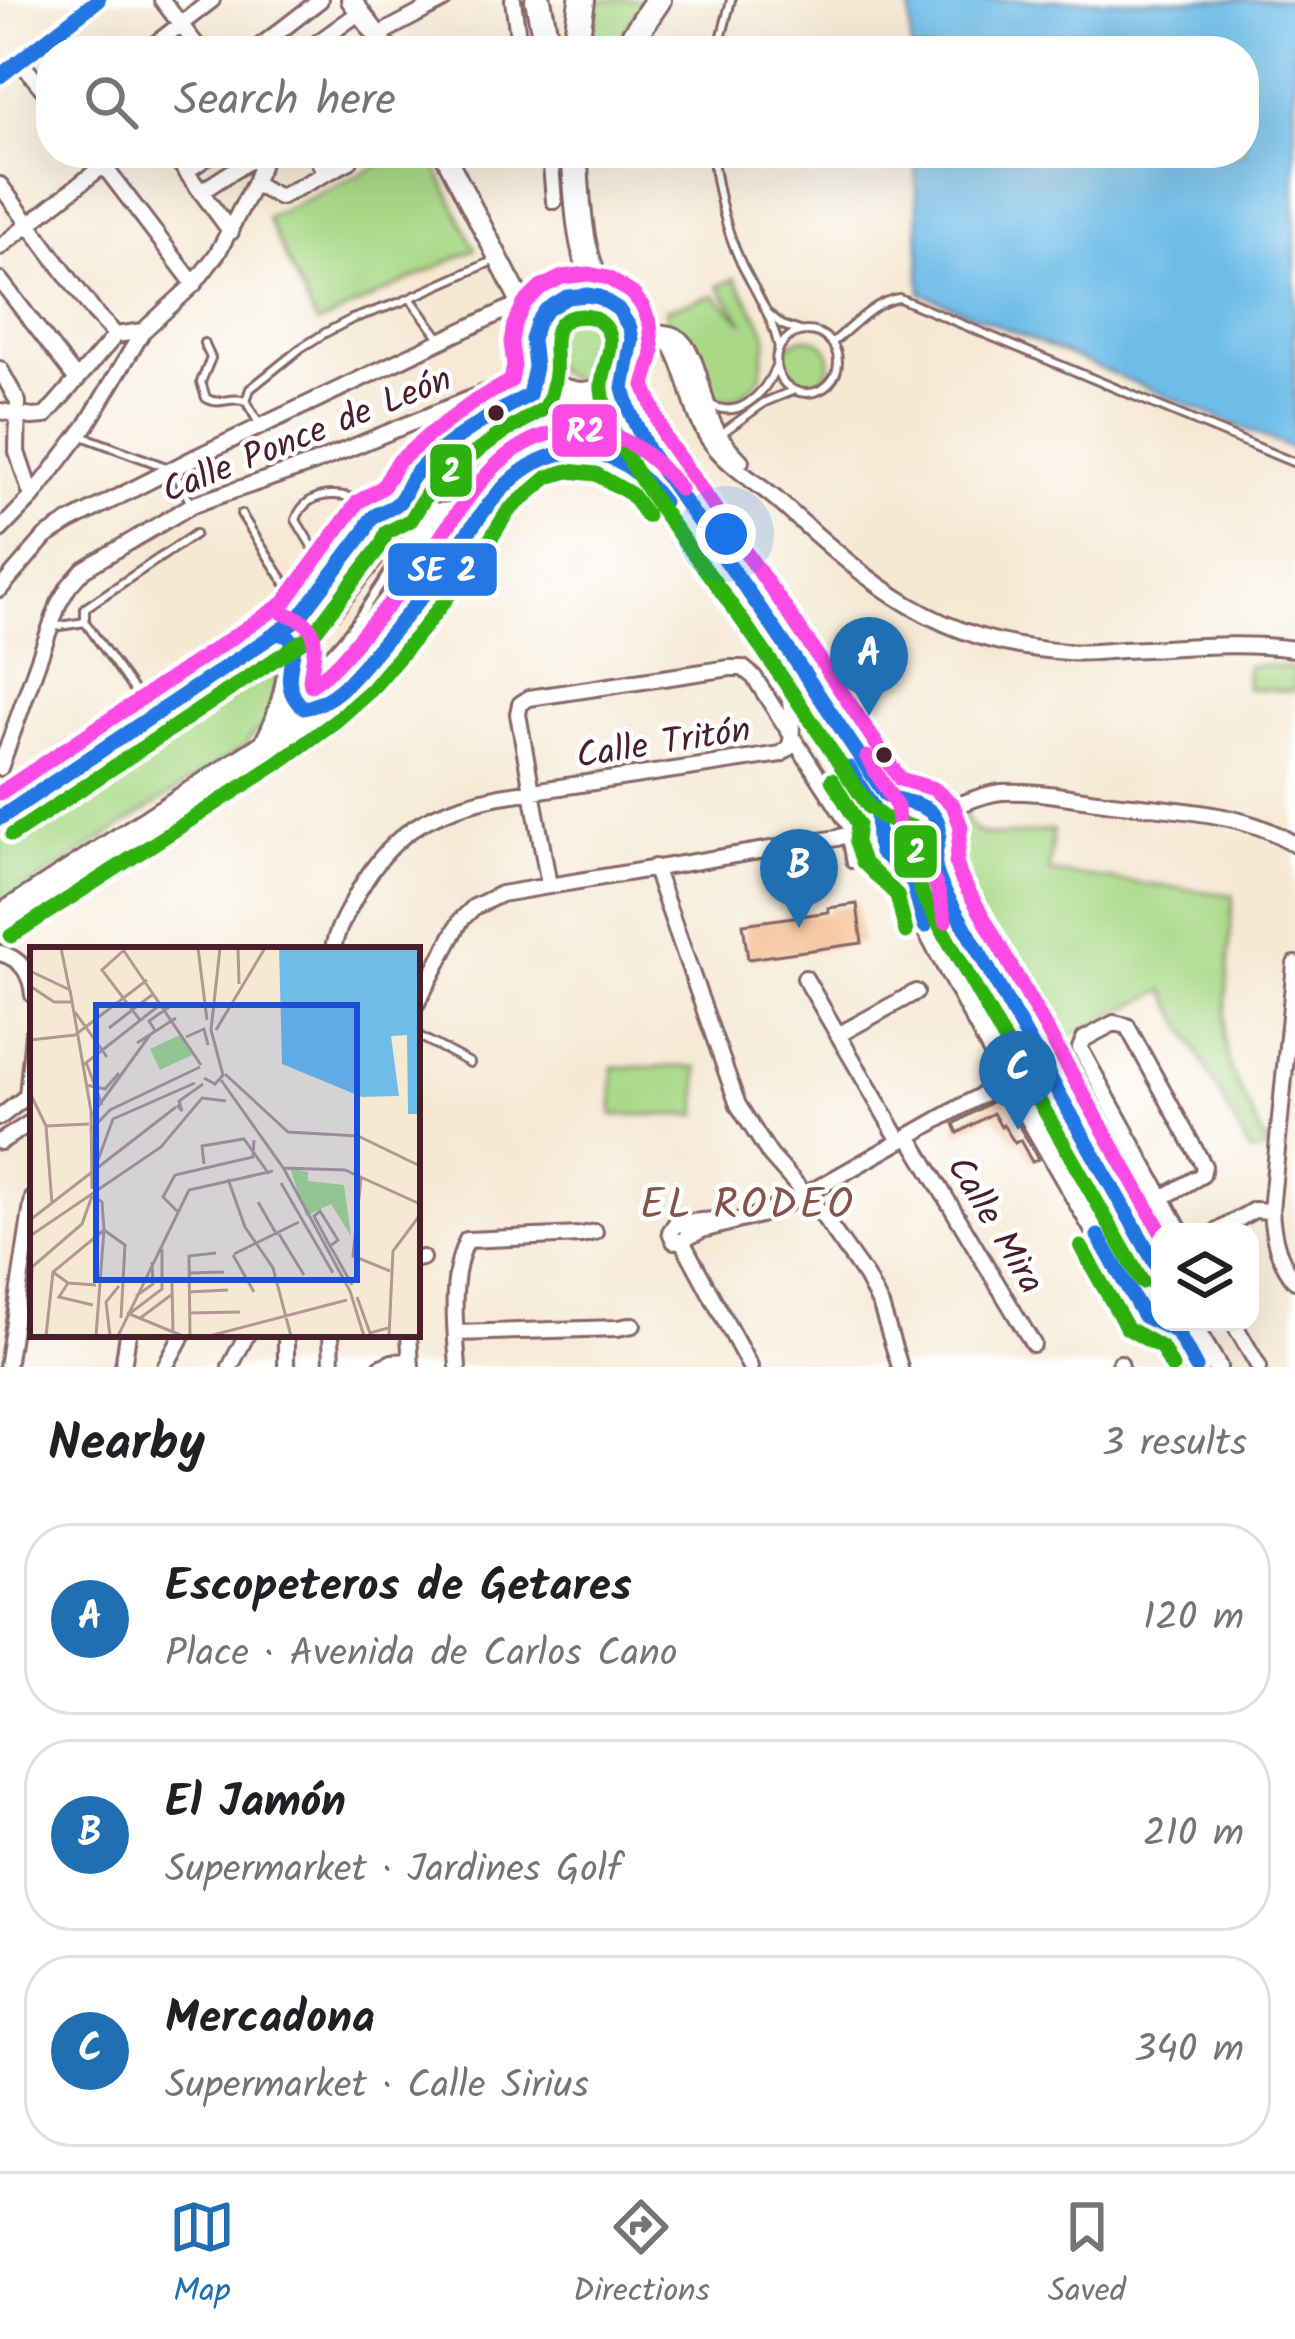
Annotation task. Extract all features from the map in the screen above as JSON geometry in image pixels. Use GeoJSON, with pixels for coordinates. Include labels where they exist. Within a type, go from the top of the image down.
{"type":"FeatureCollection","features":[{"type":"Feature","properties":{"kind":"highway"},"geometry":{"type":"LineString","coordinates":[[538,0],[545,36]]}},
{"type":"Feature","properties":{"kind":"highway"},"geometry":{"type":"LineString","coordinates":[[575,36],[579,0]]}},
{"type":"Feature","properties":{"kind":"highway"},"geometry":{"type":"LineString","coordinates":[[634,36],[658,0]]}},
{"type":"Feature","properties":{"kind":"highway"},"geometry":{"type":"LineString","coordinates":[[498,487],[529,395],[538,321],[556,302],[573,269],[565,168]]}},
{"type":"Feature","properties":{"kind":"highway"},"geometry":{"type":"LineString","coordinates":[[575,168],[582,237],[592,276],[609,302]]}},
{"type":"Feature","properties":{"kind":"highway"},"geometry":{"type":"LineString","coordinates":[[582,237],[588,168]]}},
{"type":"Feature","properties":{"kind":"highway"},"geometry":{"type":"LineString","coordinates":[[0,918],[266,746],[356,675],[437,578],[550,409],[579,394],[608,388],[622,375],[631,338],[618,309],[590,295],[556,302]]}},
{"type":"Feature","properties":{"kind":"highway"},"geometry":{"type":"LineString","coordinates":[[534,351],[549,382],[579,394]]}},
{"type":"Feature","properties":{"kind":"highway"},"geometry":{"type":"LineString","coordinates":[[498,487],[538,458],[566,449],[603,454],[645,478]]}},
{"type":"Feature","properties":{"kind":"highway"},"geometry":{"type":"LineString","coordinates":[[437,578],[424,562],[409,517],[457,515],[467,511],[488,484],[498,487]]}},
{"type":"Feature","properties":{"kind":"highway"},"geometry":{"type":"LineString","coordinates":[[299,618],[286,638],[289,682],[296,704],[304,709],[323,704]]}},
{"type":"Feature","properties":{"kind":"highway"},"geometry":{"type":"LineString","coordinates":[[266,746],[280,718],[289,682]]}},
{"type":"Feature","properties":{"kind":"street"},"geometry":{"type":"LineString","coordinates":[[52,36],[98,0]]}},
{"type":"Feature","properties":{"kind":"street"},"geometry":{"type":"LineString","coordinates":[[162,0],[189,36]]}},
{"type":"Feature","properties":{"kind":"street"},"geometry":{"type":"LineString","coordinates":[[165,36],[212,0]]}},
{"type":"Feature","properties":{"kind":"street"},"geometry":{"type":"LineString","coordinates":[[273,36],[320,0]]}},
{"type":"Feature","properties":{"kind":"street"},"geometry":{"type":"LineString","coordinates":[[393,36],[444,0]]}},
{"type":"Feature","properties":{"kind":"street"},"geometry":{"type":"LineString","coordinates":[[513,0],[518,36]]}},
{"type":"Feature","properties":{"kind":"street"},"geometry":{"type":"LineString","coordinates":[[323,36],[356,6],[378,36]]}},
{"type":"Feature","properties":{"kind":"street"},"geometry":{"type":"LineString","coordinates":[[0,76],[36,48]]}},
{"type":"Feature","properties":{"kind":"street"},"geometry":{"type":"LineString","coordinates":[[20,61],[36,81]]}},
{"type":"Feature","properties":{"kind":"street"},"geometry":{"type":"LineString","coordinates":[[0,247],[89,168]]}},
{"type":"Feature","properties":{"kind":"street"},"geometry":{"type":"LineString","coordinates":[[106,168],[194,284]]}},
{"type":"Feature","properties":{"kind":"street"},"geometry":{"type":"LineString","coordinates":[[184,168],[231,232]]}},
{"type":"Feature","properties":{"kind":"street"},"geometry":{"type":"LineString","coordinates":[[187,171],[191,168]]}},
{"type":"Feature","properties":{"kind":"street"},"geometry":{"type":"LineString","coordinates":[[202,191],[239,168]]}},
{"type":"Feature","properties":{"kind":"street"},"geometry":{"type":"LineString","coordinates":[[0,530],[79,435],[143,331],[194,284],[231,232],[259,168]]}},
{"type":"Feature","properties":{"kind":"street"},"geometry":{"type":"LineString","coordinates":[[322,168],[325,174]]}},
{"type":"Feature","properties":{"kind":"street"},"geometry":{"type":"LineString","coordinates":[[254,184],[280,197],[337,168]]}},
{"type":"Feature","properties":{"kind":"street"},"geometry":{"type":"LineString","coordinates":[[456,168],[518,304],[534,351]]}},
{"type":"Feature","properties":{"kind":"street"},"geometry":{"type":"LineString","coordinates":[[551,168],[554,201]]}},
{"type":"Feature","properties":{"kind":"street"},"geometry":{"type":"LineString","coordinates":[[0,184],[116,335]]}},
{"type":"Feature","properties":{"kind":"street"},"geometry":{"type":"LineString","coordinates":[[0,280],[77,380]]}},
{"type":"Feature","properties":{"kind":"street"},"geometry":{"type":"LineString","coordinates":[[518,304],[532,298],[556,302]]}},
{"type":"Feature","properties":{"kind":"street","name":"Calle Ponce de León"},"geometry":{"type":"LineString","coordinates":[[0,589],[45,537],[120,495],[518,304]]}},
{"type":"Feature","properties":{"kind":"street"},"geometry":{"type":"LineString","coordinates":[[0,410],[32,418],[45,416],[116,335],[143,331]]}},
{"type":"Feature","properties":{"kind":"street"},"geometry":{"type":"LineString","coordinates":[[631,338],[642,333],[679,338],[692,355],[719,434],[764,488]]}},
{"type":"Feature","properties":{"kind":"street"},"geometry":{"type":"LineString","coordinates":[[631,338],[671,345],[695,410],[722,455],[847,562],[938,622],[985,640],[1073,653],[1249,645],[1295,649]]}},
{"type":"Feature","properties":{"kind":"street"},"geometry":{"type":"LineString","coordinates":[[0,370],[18,402],[17,452],[32,496]]}},
{"type":"Feature","properties":{"kind":"street"},"geometry":{"type":"LineString","coordinates":[[622,375],[632,417],[667,481],[771,624],[885,794],[902,804],[917,805],[936,820],[941,840],[934,868],[942,887],[1151,1256]]}},
{"type":"Feature","properties":{"kind":"street","name":"Calle Ponce de León"},"geometry":{"type":"LineString","coordinates":[[0,768],[68,586],[83,568],[192,505],[314,463],[491,390]]}},
{"type":"Feature","properties":{"kind":"street"},"geometry":{"type":"LineString","coordinates":[[579,394],[645,478],[867,794],[879,823],[879,847],[927,897],[1151,1288]]}},
{"type":"Feature","properties":{"kind":"street"},"geometry":{"type":"LineString","coordinates":[[409,517],[405,488],[414,476],[487,418],[529,395]]}},
{"type":"Feature","properties":{"kind":"street"},"geometry":{"type":"LineString","coordinates":[[299,618],[368,520],[380,511],[409,517]]}},
{"type":"Feature","properties":{"kind":"street"},"geometry":{"type":"LineString","coordinates":[[364,531],[409,517]]}},
{"type":"Feature","properties":{"kind":"street"},"geometry":{"type":"LineString","coordinates":[[3,818],[152,716],[286,638]]}},
{"type":"Feature","properties":{"kind":"street"},"geometry":{"type":"LineString","coordinates":[[549,885],[520,704],[529,698],[737,667],[754,677],[849,838],[879,847]]}},
{"type":"Feature","properties":{"kind":"street"},"geometry":{"type":"LineString","coordinates":[[783,670],[790,696],[791,737]]}},
{"type":"Feature","properties":{"kind":"street","name":"Calle Tritón"},"geometry":{"type":"LineString","coordinates":[[534,791],[781,754],[791,737]]}},
{"type":"Feature","properties":{"kind":"street"},"geometry":{"type":"LineString","coordinates":[[334,947],[367,874],[391,845],[456,806],[534,791]]}},
{"type":"Feature","properties":{"kind":"street"},"geometry":{"type":"LineString","coordinates":[[936,820],[988,794],[1037,794],[1221,817],[1259,827],[1295,845]]}},
{"type":"Feature","properties":{"kind":"street"},"geometry":{"type":"LineString","coordinates":[[420,997],[451,934],[474,908],[501,894],[849,838],[902,804]]}},
{"type":"Feature","properties":{"kind":"street"},"geometry":{"type":"LineString","coordinates":[[901,867],[924,864],[935,854]]}},
{"type":"Feature","properties":{"kind":"street"},"geometry":{"type":"LineString","coordinates":[[653,867],[738,1105],[770,1156],[866,1277],[881,1306],[900,1367]]}},
{"type":"Feature","properties":{"kind":"street"},"geometry":{"type":"LineString","coordinates":[[916,885],[925,926],[1008,1080],[1144,1316],[1151,1318]]}},
{"type":"Feature","properties":{"kind":"street"},"geometry":{"type":"LineString","coordinates":[[0,953],[30,976]]}},
{"type":"Feature","properties":{"kind":"street"},"geometry":{"type":"LineString","coordinates":[[1295,964],[1271,1211],[1276,1249],[1295,1281]]}},
{"type":"Feature","properties":{"kind":"street","name":"Calle Mira"},"geometry":{"type":"LineString","coordinates":[[805,978],[1034,1344]]}},
{"type":"Feature","properties":{"kind":"street"},"geometry":{"type":"LineString","coordinates":[[838,1035],[916,992]]}},
{"type":"Feature","properties":{"kind":"street"},"geometry":{"type":"LineString","coordinates":[[1162,1198],[1202,1175],[1204,1166],[1127,1026],[1114,1023],[1082,1041],[1080,1048],[1162,1198],[1176,1223]]}},
{"type":"Feature","properties":{"kind":"street"},"geometry":{"type":"LineString","coordinates":[[744,1220],[676,1223],[670,1228],[671,1237],[685,1240],[702,1230],[744,1220],[805,1195],[1008,1080]]}},
{"type":"Feature","properties":{"kind":"street"},"geometry":{"type":"LineString","coordinates":[[0,1117],[30,1099]]}},
{"type":"Feature","properties":{"kind":"street"},"geometry":{"type":"LineString","coordinates":[[0,1142],[30,1123]]}},
{"type":"Feature","properties":{"kind":"street"},"geometry":{"type":"LineString","coordinates":[[1232,1223],[1254,1210],[1271,1211]]}},
{"type":"Feature","properties":{"kind":"street"},"geometry":{"type":"LineString","coordinates":[[458,1367],[457,1282],[467,1240],[595,1232]]}},
{"type":"Feature","properties":{"kind":"street"},"geometry":{"type":"LineString","coordinates":[[685,1240],[750,1367]]}},
{"type":"Feature","properties":{"kind":"street"},"geometry":{"type":"LineString","coordinates":[[7,1367],[6,1344],[27,1286],[30,1242]]}},
{"type":"Feature","properties":{"kind":"street"},"geometry":{"type":"LineString","coordinates":[[456,1334],[633,1324]]}},
{"type":"Feature","properties":{"kind":"street"},"geometry":{"type":"LineString","coordinates":[[1181,1331],[1196,1367]]}},
{"type":"Feature","properties":{"kind":"street"},"geometry":{"type":"LineString","coordinates":[[1184,1331],[1217,1367]]}},
{"type":"Feature","properties":{"kind":"street"},"geometry":{"type":"LineString","coordinates":[[1238,1331],[1258,1367]]}},
{"type":"Feature","properties":{"kind":"street"},"geometry":{"type":"LineString","coordinates":[[123,1367],[128,1337]]}},
{"type":"Feature","properties":{"kind":"street"},"geometry":{"type":"LineString","coordinates":[[165,1367],[180,1337]]}},
{"type":"Feature","properties":{"kind":"street"},"geometry":{"type":"LineString","coordinates":[[230,1367],[245,1337]]}},
{"type":"Feature","properties":{"kind":"street"},"geometry":{"type":"LineString","coordinates":[[331,1337],[332,1367]]}},
{"type":"Feature","properties":{"kind":"street"},"geometry":{"type":"LineString","coordinates":[[380,1367],[392,1361],[410,1364]]}},
{"type":"Feature","properties":{"kind":"lane"},"geometry":{"type":"LineString","coordinates":[[722,36],[731,0]]}},
{"type":"Feature","properties":{"kind":"lane"},"geometry":{"type":"LineString","coordinates":[[714,168],[731,237],[768,313],[779,349]]}},
{"type":"Feature","properties":{"kind":"lane"},"geometry":{"type":"LineString","coordinates":[[245,400],[250,389],[301,348],[352,319],[498,258]]}},
{"type":"Feature","properties":{"kind":"lane"},"geometry":{"type":"LineString","coordinates":[[410,298],[442,341]]}},
{"type":"Feature","properties":{"kind":"lane"},"geometry":{"type":"LineString","coordinates":[[832,343],[880,304],[899,298],[1295,463]]}},
{"type":"Feature","properties":{"kind":"lane"},"geometry":{"type":"LineString","coordinates":[[675,351],[687,363],[707,421],[719,434],[728,431],[772,398],[794,390],[816,392],[834,379],[838,364],[832,343],[821,334],[787,328],[768,313]]}},
{"type":"Feature","properties":{"kind":"lane"},"geometry":{"type":"LineString","coordinates":[[705,398],[718,409],[739,408],[766,387],[779,349],[800,332]]}},
{"type":"Feature","properties":{"kind":"lane"},"geometry":{"type":"LineString","coordinates":[[204,343],[211,352],[201,382],[206,398],[217,403],[245,400],[260,427]]}},
{"type":"Feature","properties":{"kind":"lane"},"geometry":{"type":"LineString","coordinates":[[776,364],[781,380],[794,390]]}},
{"type":"Feature","properties":{"kind":"lane"},"geometry":{"type":"LineString","coordinates":[[79,435],[174,470],[192,505]]}},
{"type":"Feature","properties":{"kind":"lane"},"geometry":{"type":"LineString","coordinates":[[326,582],[316,553],[296,520],[300,507],[342,494],[365,500],[380,511]]}},
{"type":"Feature","properties":{"kind":"lane"},"geometry":{"type":"LineString","coordinates":[[241,514],[294,597],[299,618]]}},
{"type":"Feature","properties":{"kind":"lane"},"geometry":{"type":"LineString","coordinates":[[289,682],[341,638],[405,547],[409,517]]}},
{"type":"Feature","properties":{"kind":"lane"},"geometry":{"type":"LineString","coordinates":[[152,716],[85,622],[85,608],[195,533]]}},
{"type":"Feature","properties":{"kind":"lane"},"geometry":{"type":"LineString","coordinates":[[51,627],[85,622]]}},
{"type":"Feature","properties":{"kind":"lane"},"geometry":{"type":"LineString","coordinates":[[849,838],[851,865]]}},
{"type":"Feature","properties":{"kind":"lane"},"geometry":{"type":"LineString","coordinates":[[420,1037],[470,1063]]}},
{"type":"Feature","properties":{"kind":"green space"},"geometry":{"type":"Polygon","coordinates":[[[596,0],[644,0],[621,36],[592,36],[596,0]]]}},
{"type":"Feature","properties":{"kind":"green space"},"geometry":{"type":"Polygon","coordinates":[[[374,168],[436,168],[475,249],[317,324],[267,218],[374,168]]]}},
{"type":"Feature","properties":{"kind":"green space"},"geometry":{"type":"Polygon","coordinates":[[[735,278],[767,341],[759,379],[727,400],[713,396],[692,340],[667,324],[666,309],[714,295],[744,323],[718,286],[735,278]]]}},
{"type":"Feature","properties":{"kind":"green space"},"geometry":{"type":"Polygon","coordinates":[[[581,308],[607,318],[617,344],[607,370],[581,380],[555,370],[545,344],[555,318],[581,308]]]}},
{"type":"Feature","properties":{"kind":"green space"},"geometry":{"type":"Polygon","coordinates":[[[807,338],[823,345],[830,361],[823,377],[807,384],[791,377],[784,361],[791,345],[807,338]]]}},
{"type":"Feature","properties":{"kind":"green space"},"geometry":{"type":"Polygon","coordinates":[[[576,404],[597,418],[620,456],[544,450],[542,431],[576,404]]]}},
{"type":"Feature","properties":{"kind":"green space"},"geometry":{"type":"Polygon","coordinates":[[[514,416],[474,489],[454,505],[442,499],[435,485],[439,471],[514,416]]]}},
{"type":"Feature","properties":{"kind":"green space"},"geometry":{"type":"Polygon","coordinates":[[[276,643],[284,649],[284,656],[266,724],[245,746],[0,905],[0,837],[49,809],[271,653],[269,646],[276,643]]]}},
{"type":"Feature","properties":{"kind":"green space"},"geometry":{"type":"Polygon","coordinates":[[[1247,666],[1295,669],[1295,691],[1247,688],[1247,666]]]}},
{"type":"Feature","properties":{"kind":"green space"},"geometry":{"type":"Polygon","coordinates":[[[965,811],[973,829],[989,835],[1053,830],[1049,872],[1233,895],[1224,1038],[1230,1068],[1265,1142],[1269,1141],[1268,1150],[1250,1152],[1165,990],[1042,1049],[942,864],[948,854],[947,824],[965,811]]]}},
{"type":"Feature","properties":{"kind":"green space"},"geometry":{"type":"Polygon","coordinates":[[[910,814],[927,820],[933,837],[927,854],[910,860],[893,854],[887,837],[893,820],[910,814]]]}},
{"type":"Feature","properties":{"kind":"green space"},"geometry":{"type":"Polygon","coordinates":[[[613,1067],[698,1067],[698,1115],[613,1115],[613,1067]]]}},
{"type":"Feature","properties":{"kind":"water"},"geometry":{"type":"Polygon","coordinates":[[[910,0],[1295,0],[1295,450],[921,293],[916,168],[1259,168],[1259,36],[911,36],[910,0]]]}},
{"type":"Feature","properties":{"kind":"building"},"geometry":{"type":"Polygon","coordinates":[[[370,543],[385,556],[382,564],[339,618],[324,607],[370,543]]]}},
{"type":"Feature","properties":{"kind":"building"},"geometry":{"type":"Polygon","coordinates":[[[857,904],[862,943],[748,959],[743,924],[857,904]]]}},
{"type":"Feature","properties":{"kind":"building"},"geometry":{"type":"Polygon","coordinates":[[[1000,1097],[1038,1159],[1032,1162],[1020,1140],[1015,1143],[993,1113],[958,1133],[954,1124],[1000,1097]]]}},
{"type":"Feature","properties":{"kind":"transit line"},"geometry":{"type":"LineString","coordinates":[[52,36],[98,0]]}},
{"type":"Feature","properties":{"kind":"transit line"},"geometry":{"type":"LineString","coordinates":[[0,76],[36,48]]}},
{"type":"Feature","properties":{"kind":"transit line","name":"R2"},"geometry":{"type":"LineString","coordinates":[[0,793],[284,603],[358,502],[383,487],[398,462],[475,401],[511,381],[511,342],[524,304],[540,288],[562,277],[608,278],[633,294],[650,324],[653,354],[644,385],[665,438],[900,779],[934,789],[953,805],[961,827],[956,863],[961,878],[1156,1223]]}},
{"type":"Feature","properties":{"kind":"transit line"},"geometry":{"type":"LineString","coordinates":[[0,818],[299,618],[372,519],[399,502],[424,465],[467,431],[529,395],[535,367],[532,339],[546,310],[567,297],[599,297],[618,309],[630,328],[623,388],[647,449],[885,794],[921,806],[936,817],[935,866],[942,887],[1151,1256]]}},
{"type":"Feature","properties":{"kind":"transit line","name":"2"},"geometry":{"type":"LineString","coordinates":[[12,835],[313,634],[386,533],[411,520],[430,489],[498,436],[545,408],[554,382],[558,329],[570,318],[593,318],[610,336],[602,389],[624,450],[869,807],[884,818],[918,829],[914,866],[923,896],[1142,1282]]}},
{"type":"Feature","properties":{"kind":"transit line","name":"R2"},"geometry":{"type":"LineString","coordinates":[[283,613],[311,630],[311,685],[335,666],[404,587],[488,474],[528,442],[552,433],[596,431],[624,440],[649,456],[680,489]]}},
{"type":"Feature","properties":{"kind":"transit line"},"geometry":{"type":"LineString","coordinates":[[277,633],[295,644],[289,679],[293,694],[304,708],[315,705],[352,678],[424,594],[484,510],[539,461],[563,453],[589,452],[611,458],[640,476],[663,502]]}},
{"type":"Feature","properties":{"kind":"transit line","name":"2"},"geometry":{"type":"LineString","coordinates":[[11,936],[337,720],[371,690],[425,626],[508,511],[548,477],[568,471],[596,474],[631,494],[647,516]]}},
{"type":"Feature","properties":{"kind":"transit line","name":"R2"},"geometry":{"type":"LineString","coordinates":[[867,757],[897,807],[899,842],[932,876],[945,921]]}},
{"type":"Feature","properties":{"kind":"transit line"},"geometry":{"type":"LineString","coordinates":[[849,768],[877,814],[881,852],[913,883],[925,926]]}},
{"type":"Feature","properties":{"kind":"transit line","name":"2"},"geometry":{"type":"LineString","coordinates":[[832,780],[858,824],[856,842],[863,862],[897,895],[906,932]]}},
{"type":"Feature","properties":{"kind":"transit line"},"geometry":{"type":"LineString","coordinates":[[1098,1236],[1144,1316],[1177,1332],[1196,1367]]}},
{"type":"Feature","properties":{"kind":"transit line","name":"2"},"geometry":{"type":"LineString","coordinates":[[1081,1247],[1127,1328],[1162,1348],[1172,1367]]}},
{"type":"Feature","properties":{"kind":"place","name":"Escopeteros de Getares"},"geometry":{"type":"Point","coordinates":[869,716]}},
{"type":"Feature","properties":{"kind":"place","name":"El Jamón"},"geometry":{"type":"Point","coordinates":[799,928]}},
{"type":"Feature","properties":{"kind":"place","name":"Mercadona"},"geometry":{"type":"Point","coordinates":[1018,1130]}},
{"type":"Feature","properties":{"kind":"district","name":"EL RODEO"},"geometry":{"type":"Point","coordinates":[748,1203]}}]}
